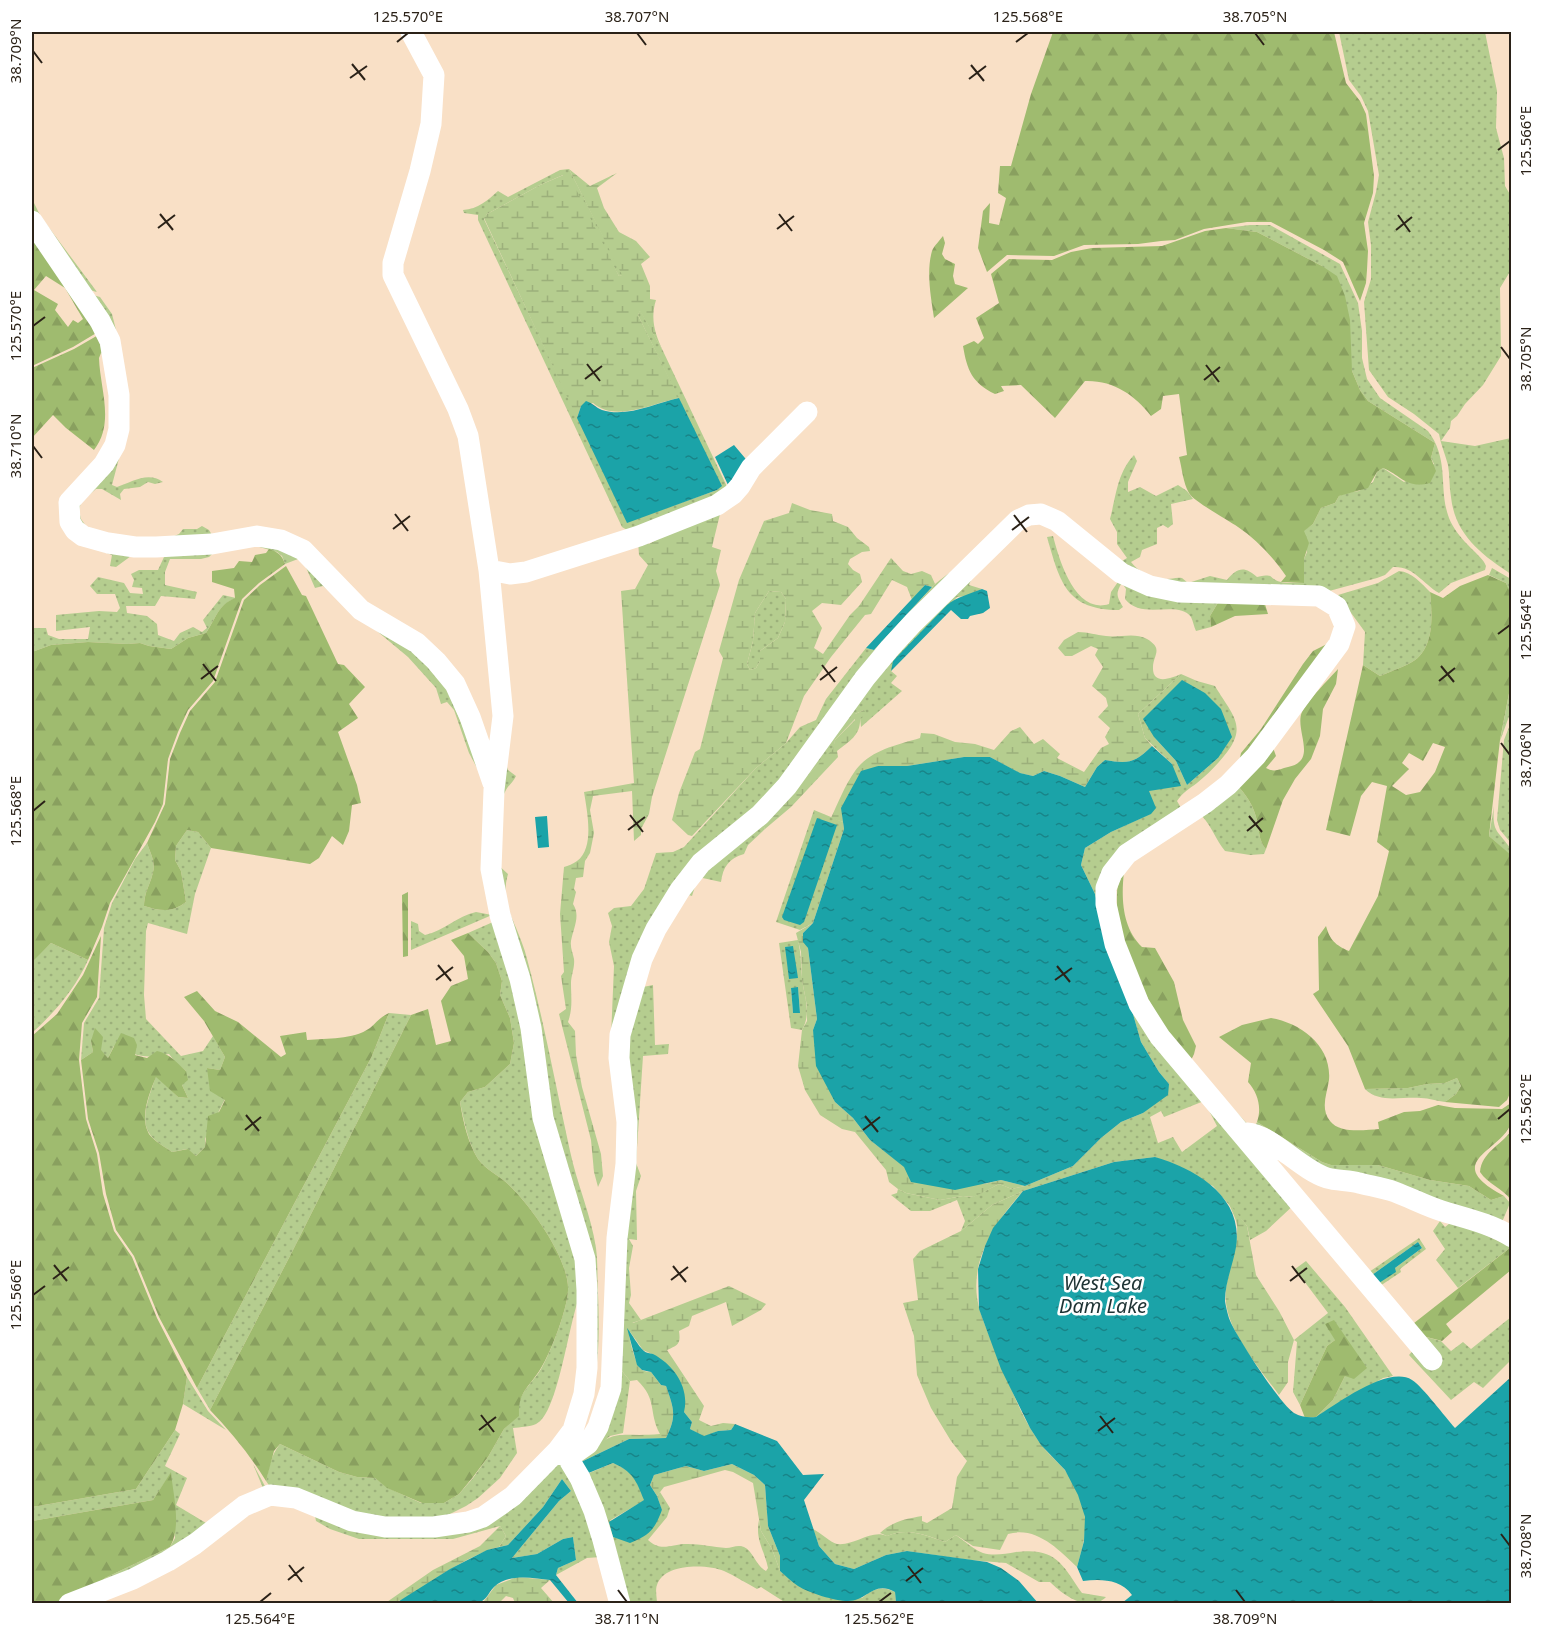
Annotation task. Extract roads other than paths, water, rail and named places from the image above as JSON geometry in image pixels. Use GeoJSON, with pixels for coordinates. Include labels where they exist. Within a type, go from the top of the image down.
{"type":"FeatureCollection","features":[{"type":"Feature","properties":{"kind":"street"},"geometry":{"type":"LineString","coordinates":[[411,32],[434,75],[430,124],[420,171],[393,263],[393,275],[458,408],[468,436],[489,570],[503,716],[494,790],[491,869],[496,900],[520,979],[531,1028],[543,1118],[585,1258],[587,1368],[584,1394],[563,1454]]}},
{"type":"Feature","properties":{"kind":"street"},"geometry":{"type":"LineString","coordinates":[[32,220],[100,321],[110,341],[119,395],[119,429],[116,446],[104,464],[69,502],[70,522],[75,530],[83,536],[135,547],[212,544],[257,537],[281,540],[303,550],[362,610],[417,643],[455,684],[489,767],[494,790]]}},
{"type":"Feature","properties":{"kind":"street"},"geometry":{"type":"LineString","coordinates":[[489,570],[510,574],[526,572],[639,536],[717,505],[733,494],[751,468],[807,412]]}},
{"type":"Feature","properties":{"kind":"street"},"geometry":{"type":"LineString","coordinates":[[69,1604],[133,1579],[168,1562],[244,1506],[270,1495],[296,1498],[370,1526],[408,1528],[452,1524],[483,1516],[498,1508],[563,1454],[588,1444],[598,1427],[611,1388],[617,1238],[626,1164],[627,1122],[619,1058],[620,1035],[642,959],[656,929],[680,890],[701,863],[760,815],[787,786],[865,678],[890,648],[1003,533],[1018,520],[1029,516],[1041,514],[1057,521],[1121,573],[1150,586],[1179,592],[1319,596],[1337,607],[1345,626],[1339,644],[1324,668],[1256,756],[1228,785],[1205,803],[1127,854],[1112,873],[1106,888],[1106,904],[1115,944],[1139,1004],[1167,1046],[1242,1132],[1432,1360]]}},
{"type":"Feature","properties":{"kind":"street"},"geometry":{"type":"LineString","coordinates":[[1242,1132],[1253,1133],[1309,1169],[1328,1178],[1353,1181],[1394,1191],[1512,1237]]}},
{"type":"Feature","properties":{"kind":"street"},"geometry":{"type":"LineString","coordinates":[[563,1454],[580,1478],[594,1511],[620,1604]]}},
{"type":"Feature","properties":{"kind":"water"},"geometry":{"type":"Polygon","coordinates":[[[679,398],[722,486],[717,490],[627,523],[577,418],[581,406],[586,401],[602,410],[621,412],[679,398]]]}},
{"type":"Feature","properties":{"kind":"water"},"geometry":{"type":"Polygon","coordinates":[[[734,445],[750,464],[728,485],[715,457],[734,445]]]}},
{"type":"Feature","properties":{"kind":"water"},"geometry":{"type":"Polygon","coordinates":[[[925,585],[932,587],[874,650],[866,648],[925,585]]]}},
{"type":"Feature","properties":{"kind":"water"},"geometry":{"type":"Polygon","coordinates":[[[982,589],[987,591],[990,608],[968,619],[961,619],[951,610],[891,671],[893,661],[947,605],[982,589]]]}},
{"type":"Feature","properties":{"kind":"water"},"geometry":{"type":"Polygon","coordinates":[[[1182,680],[1205,693],[1221,709],[1232,737],[1218,758],[1187,785],[1176,761],[1154,737],[1143,719],[1182,680]]]}},
{"type":"Feature","properties":{"kind":"water"},"geometry":{"type":"Polygon","coordinates":[[[1152,746],[1172,764],[1181,786],[1149,791],[1156,808],[1151,814],[1111,832],[1085,848],[1081,865],[1095,894],[1111,959],[1133,1014],[1141,1042],[1169,1084],[1168,1095],[1143,1113],[1121,1122],[1073,1166],[1025,1186],[1001,1180],[955,1190],[911,1182],[904,1167],[870,1140],[853,1118],[835,1102],[816,1066],[813,1030],[817,1019],[808,948],[803,942],[803,933],[813,923],[844,829],[841,808],[861,771],[878,766],[907,766],[964,757],[990,757],[1020,773],[1033,776],[1044,771],[1085,787],[1097,767],[1105,760],[1131,761],[1152,746]]]}},
{"type":"Feature","properties":{"kind":"water"},"geometry":{"type":"Polygon","coordinates":[[[547,816],[549,847],[538,848],[535,817],[547,816]]]}},
{"type":"Feature","properties":{"kind":"water"},"geometry":{"type":"Polygon","coordinates":[[[817,818],[837,825],[804,922],[800,925],[784,920],[782,917],[817,818]]]}},
{"type":"Feature","properties":{"kind":"water"},"geometry":{"type":"Polygon","coordinates":[[[793,946],[798,978],[789,979],[785,947],[793,946]]]}},
{"type":"Feature","properties":{"kind":"water"},"geometry":{"type":"Polygon","coordinates":[[[798,987],[800,1013],[793,1013],[791,988],[798,987]]]}},
{"type":"Feature","properties":{"kind":"water","name":"West Sea Dam Lake"},"geometry":{"type":"Polygon","coordinates":[[[1155,1157],[1171,1162],[1201,1178],[1225,1200],[1236,1229],[1236,1247],[1225,1294],[1229,1318],[1260,1371],[1279,1398],[1294,1413],[1305,1417],[1316,1417],[1363,1388],[1390,1378],[1402,1377],[1417,1384],[1455,1428],[1511,1377],[1511,1603],[1122,1603],[1132,1595],[1122,1586],[1103,1580],[1083,1581],[1077,1567],[1084,1541],[1085,1517],[1078,1495],[1065,1470],[1041,1445],[1030,1428],[1001,1369],[979,1309],[978,1269],[993,1228],[1023,1191],[1114,1162],[1155,1157]]]}},
{"type":"Feature","properties":{"kind":"water"},"geometry":{"type":"Polygon","coordinates":[[[1418,1242],[1422,1248],[1395,1268],[1396,1272],[1379,1283],[1372,1275],[1418,1242]]]}},
{"type":"Feature","properties":{"kind":"water"},"geometry":{"type":"Polygon","coordinates":[[[627,1328],[645,1352],[653,1354],[668,1364],[679,1378],[685,1394],[684,1412],[692,1422],[690,1429],[704,1436],[718,1431],[731,1430],[735,1424],[777,1441],[803,1475],[824,1474],[804,1500],[819,1546],[835,1564],[854,1569],[886,1555],[907,1551],[987,1562],[1001,1568],[1019,1581],[1038,1603],[896,1603],[895,1592],[881,1588],[861,1598],[843,1601],[803,1589],[780,1571],[780,1556],[768,1526],[765,1485],[754,1475],[732,1464],[704,1471],[686,1466],[654,1475],[650,1485],[662,1510],[653,1528],[646,1535],[630,1543],[613,1537],[609,1522],[644,1500],[633,1477],[620,1466],[613,1463],[586,1474],[581,1462],[629,1439],[666,1438],[673,1418],[666,1386],[661,1385],[651,1372],[642,1370],[637,1365],[627,1328]]]}},
{"type":"Feature","properties":{"kind":"water"},"geometry":{"type":"Polygon","coordinates":[[[562,1479],[571,1491],[559,1501],[512,1558],[537,1554],[563,1539],[573,1537],[576,1560],[558,1568],[556,1575],[578,1603],[569,1603],[550,1580],[521,1577],[500,1583],[478,1603],[396,1603],[450,1569],[487,1550],[508,1545],[543,1507],[562,1479]]]}}]}
